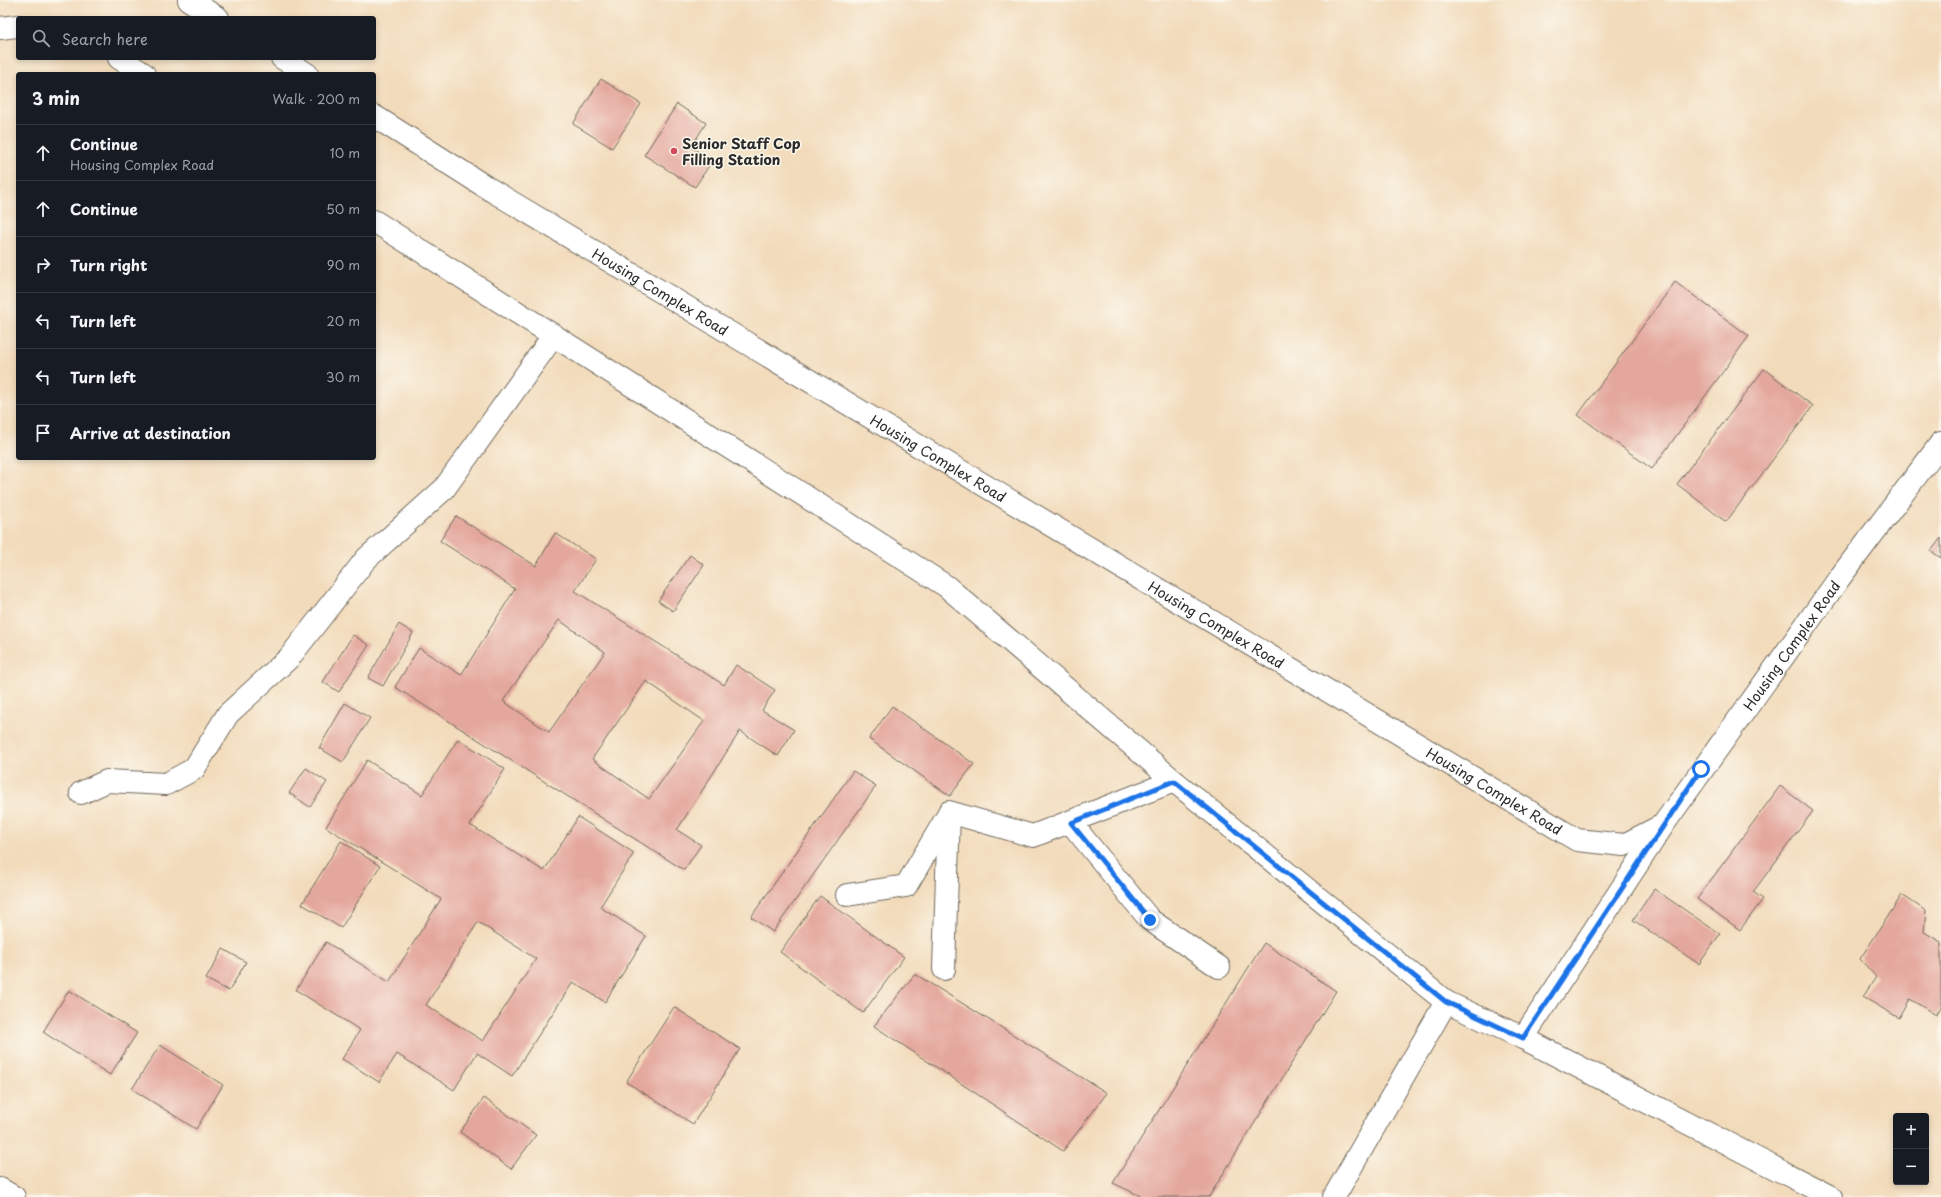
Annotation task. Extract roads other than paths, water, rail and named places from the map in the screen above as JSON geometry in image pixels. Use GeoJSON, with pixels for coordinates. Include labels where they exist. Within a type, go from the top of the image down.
{"type":"FeatureCollection","features":[{"type":"Feature","properties":{"kind":"street"},"geometry":{"type":"LineString","coordinates":[[189,0],[215,16]]}},
{"type":"Feature","properties":{"kind":"street"},"geometry":{"type":"LineString","coordinates":[[0,28],[16,26]]}},
{"type":"Feature","properties":{"kind":"street"},"geometry":{"type":"LineString","coordinates":[[122,60],[141,72]]}},
{"type":"Feature","properties":{"kind":"street"},"geometry":{"type":"LineString","coordinates":[[285,60],[304,72]]}},
{"type":"Feature","properties":{"kind":"street","name":"Housing Complex Road"},"geometry":{"type":"LineString","coordinates":[[376,117],[486,187],[1577,840],[1624,845],[1663,825],[1838,580],[1941,443]]}},
{"type":"Feature","properties":{"kind":"street"},"geometry":{"type":"LineString","coordinates":[[376,222],[946,586],[1174,781],[1446,1002],[1523,1038],[1831,1197]]}},
{"type":"Feature","properties":{"kind":"street"},"geometry":{"type":"LineString","coordinates":[[81,793],[107,781],[166,784],[194,769],[228,714],[289,658],[366,559],[444,489],[554,336]]}},
{"type":"Feature","properties":{"kind":"street"},"geometry":{"type":"LineString","coordinates":[[949,812],[1034,836],[1071,823],[1174,781]]}},
{"type":"Feature","properties":{"kind":"street"},"geometry":{"type":"LineString","coordinates":[[847,895],[906,886],[949,812]]}},
{"type":"Feature","properties":{"kind":"street"},"geometry":{"type":"LineString","coordinates":[[944,969],[949,812]]}},
{"type":"Feature","properties":{"kind":"street"},"geometry":{"type":"LineString","coordinates":[[1071,823],[1150,920],[1219,967]]}},
{"type":"Feature","properties":{"kind":"street"},"geometry":{"type":"LineString","coordinates":[[1523,1038],[1663,825]]}},
{"type":"Feature","properties":{"kind":"street"},"geometry":{"type":"LineString","coordinates":[[1334,1197],[1446,1002]]}},
{"type":"Feature","properties":{"kind":"street"},"geometry":{"type":"LineString","coordinates":[[0,1188],[14,1197]]}},
{"type":"Feature","properties":{"kind":"place","name":"Senior Staff Cop Filling Station"},"geometry":{"type":"Point","coordinates":[674,151]}}]}
